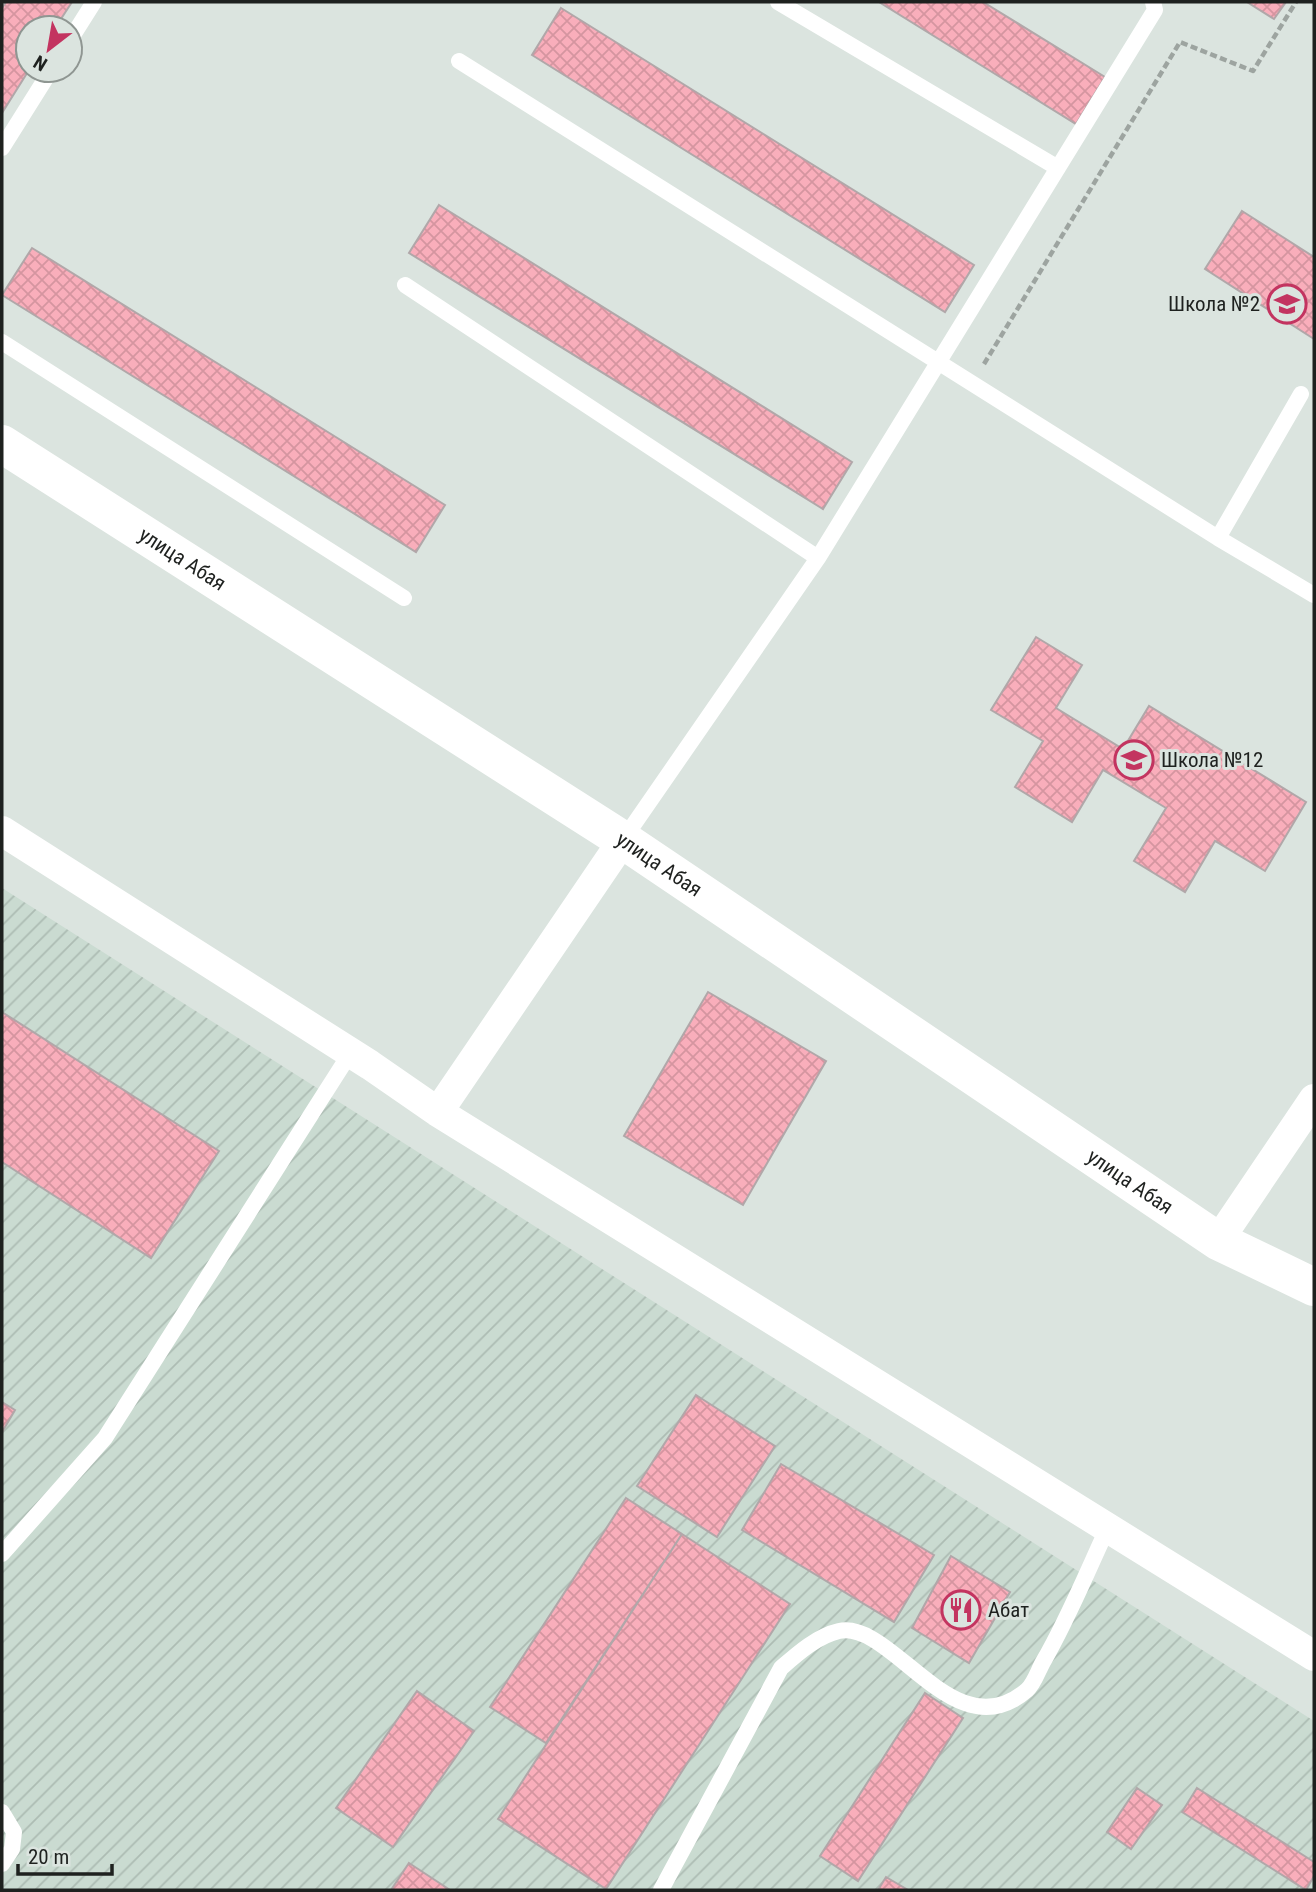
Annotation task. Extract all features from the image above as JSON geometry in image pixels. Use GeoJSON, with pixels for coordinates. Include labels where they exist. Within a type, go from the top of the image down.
{"type":"FeatureCollection","features":[{"type":"Feature","properties":{"kind":"street","name":"улица Абая"},"geometry":{"type":"LineString","coordinates":[[2,444],[623,840],[1218,1241],[1314,1287]]}},
{"type":"Feature","properties":{"kind":"street"},"geometry":{"type":"LineString","coordinates":[[2,831],[351,1052],[438,1111],[1314,1656]]}},
{"type":"Feature","properties":{"kind":"street"},"geometry":{"type":"LineString","coordinates":[[438,1111],[623,840]]}},
{"type":"Feature","properties":{"kind":"street"},"geometry":{"type":"LineString","coordinates":[[1218,1241],[1314,1099]]}},
{"type":"Feature","properties":{"kind":"lane"},"geometry":{"type":"LineString","coordinates":[[84,18],[94,2]]}},
{"type":"Feature","properties":{"kind":"lane"},"geometry":{"type":"LineString","coordinates":[[778,2],[1058,168]]}},
{"type":"Feature","properties":{"kind":"lane"},"geometry":{"type":"LineString","coordinates":[[623,840],[818,558],[1155,10],[1153,2]]}},
{"type":"Feature","properties":{"kind":"lane"},"geometry":{"type":"LineString","coordinates":[[459,61],[1218,538],[1314,595]]}},
{"type":"Feature","properties":{"kind":"lane"},"geometry":{"type":"LineString","coordinates":[[2,148],[42,84]]}},
{"type":"Feature","properties":{"kind":"lane"},"geometry":{"type":"LineString","coordinates":[[405,285],[818,558]]}},
{"type":"Feature","properties":{"kind":"lane"},"geometry":{"type":"LineString","coordinates":[[2,342],[404,598]]}},
{"type":"Feature","properties":{"kind":"lane"},"geometry":{"type":"LineString","coordinates":[[1218,538],[1301,394]]}},
{"type":"Feature","properties":{"kind":"lane"},"geometry":{"type":"LineString","coordinates":[[2,1554],[105,1438],[351,1052]]}},
{"type":"Feature","properties":{"kind":"lane"},"geometry":{"type":"LineString","coordinates":[[661,1890],[781,1668],[800,1652],[840,1631],[860,1631],[947,1694],[970,1705],[997,1707],[1028,1689],[1056,1641],[1108,1527]]}},
{"type":"Feature","properties":{"kind":"lane"},"geometry":{"type":"LineString","coordinates":[[2,1812],[14,1832],[12,1849],[2,1864]]}},
{"type":"Feature","properties":{"kind":"path"},"geometry":{"type":"LineString","coordinates":[[973,383],[1180,42],[1253,71],[1296,2]]}},
{"type":"Feature","properties":{"kind":"shaded area"},"geometry":{"type":"Polygon","coordinates":[[[2,888],[1314,1721],[1314,1890],[2,1890],[2,888]]]}},
{"type":"Feature","properties":{"kind":"building"},"geometry":{"type":"Polygon","coordinates":[[[6,2],[72,2],[64,14],[14,14],[14,84],[20,84],[2,113],[2,8],[6,2]]]}},
{"type":"Feature","properties":{"kind":"building"},"geometry":{"type":"Polygon","coordinates":[[[879,2],[983,2],[1105,77],[1076,124],[879,2]]]}},
{"type":"Feature","properties":{"kind":"building"},"geometry":{"type":"Polygon","coordinates":[[[1247,2],[1286,2],[1274,19],[1247,2]]]}},
{"type":"Feature","properties":{"kind":"building"},"geometry":{"type":"Polygon","coordinates":[[[561,8],[974,265],[945,312],[532,55],[561,8]]]}},
{"type":"Feature","properties":{"kind":"building"},"geometry":{"type":"Polygon","coordinates":[[[439,205],[852,462],[823,509],[409,253],[439,205]]]}},
{"type":"Feature","properties":{"kind":"building","name":"Школа №2"},"geometry":{"type":"Polygon","coordinates":[[[1242,211],[1314,257],[1314,339],[1205,269],[1242,211]]]}},
{"type":"Feature","properties":{"kind":"building"},"geometry":{"type":"Polygon","coordinates":[[[32,248],[445,505],[416,552],[2,295],[32,248]]]}},
{"type":"Feature","properties":{"kind":"building","name":"Школа №12"},"geometry":{"type":"Polygon","coordinates":[[[1036,637],[1082,665],[1056,708],[1123,749],[1149,706],[1306,802],[1265,871],[1215,841],[1185,892],[1134,861],[1166,808],[1103,770],[1072,822],[1015,787],[1043,741],[991,710],[1036,637]]]}},
{"type":"Feature","properties":{"kind":"building"},"geometry":{"type":"Polygon","coordinates":[[[708,992],[826,1061],[743,1205],[624,1136],[708,992]]]}},
{"type":"Feature","properties":{"kind":"building"},"geometry":{"type":"Polygon","coordinates":[[[2,1012],[219,1151],[151,1258],[2,1162],[2,1012]]]}},
{"type":"Feature","properties":{"kind":"building"},"geometry":{"type":"Polygon","coordinates":[[[696,1395],[775,1446],[717,1537],[637,1486],[696,1395]]]}},
{"type":"Feature","properties":{"kind":"building"},"geometry":{"type":"Polygon","coordinates":[[[2,1402],[15,1410],[2,1432],[2,1402]]]}},
{"type":"Feature","properties":{"kind":"building"},"geometry":{"type":"Polygon","coordinates":[[[781,1464],[934,1555],[894,1622],[742,1530],[781,1464]]]}},
{"type":"Feature","properties":{"kind":"building"},"geometry":{"type":"Polygon","coordinates":[[[626,1498],[682,1534],[546,1743],[490,1707],[626,1498]]]}},
{"type":"Feature","properties":{"kind":"building"},"geometry":{"type":"Polygon","coordinates":[[[682,1534],[790,1604],[606,1889],[498,1819],[682,1534]]]}},
{"type":"Feature","properties":{"kind":"building","name":"Абат"},"geometry":{"type":"Polygon","coordinates":[[[951,1556],[1010,1592],[969,1663],[912,1628],[951,1556]]]}},
{"type":"Feature","properties":{"kind":"building"},"geometry":{"type":"Polygon","coordinates":[[[417,1691],[474,1731],[393,1847],[336,1808],[417,1691]]]}},
{"type":"Feature","properties":{"kind":"building"},"geometry":{"type":"Polygon","coordinates":[[[925,1693],[963,1718],[858,1881],[820,1856],[925,1693]]]}},
{"type":"Feature","properties":{"kind":"building"},"geometry":{"type":"Polygon","coordinates":[[[1137,1788],[1162,1805],[1131,1849],[1107,1832],[1137,1788]]]}},
{"type":"Feature","properties":{"kind":"building"},"geometry":{"type":"Polygon","coordinates":[[[1197,1788],[1314,1862],[1314,1876],[1306,1890],[1182,1812],[1197,1788]]]}},
{"type":"Feature","properties":{"kind":"building"},"geometry":{"type":"Polygon","coordinates":[[[409,1863],[450,1890],[391,1890],[409,1863]]]}},
{"type":"Feature","properties":{"kind":"building"},"geometry":{"type":"Polygon","coordinates":[[[886,1877],[908,1890],[878,1890],[886,1877]]]}},
{"type":"Feature","properties":{"kind":"place","name":"Школа №2"},"geometry":{"type":"Point","coordinates":[1287,304]}},
{"type":"Feature","properties":{"kind":"place","name":"Школа №12"},"geometry":{"type":"Point","coordinates":[1134,760]}},
{"type":"Feature","properties":{"kind":"place","name":"Абат"},"geometry":{"type":"Point","coordinates":[961,1610]}}]}
